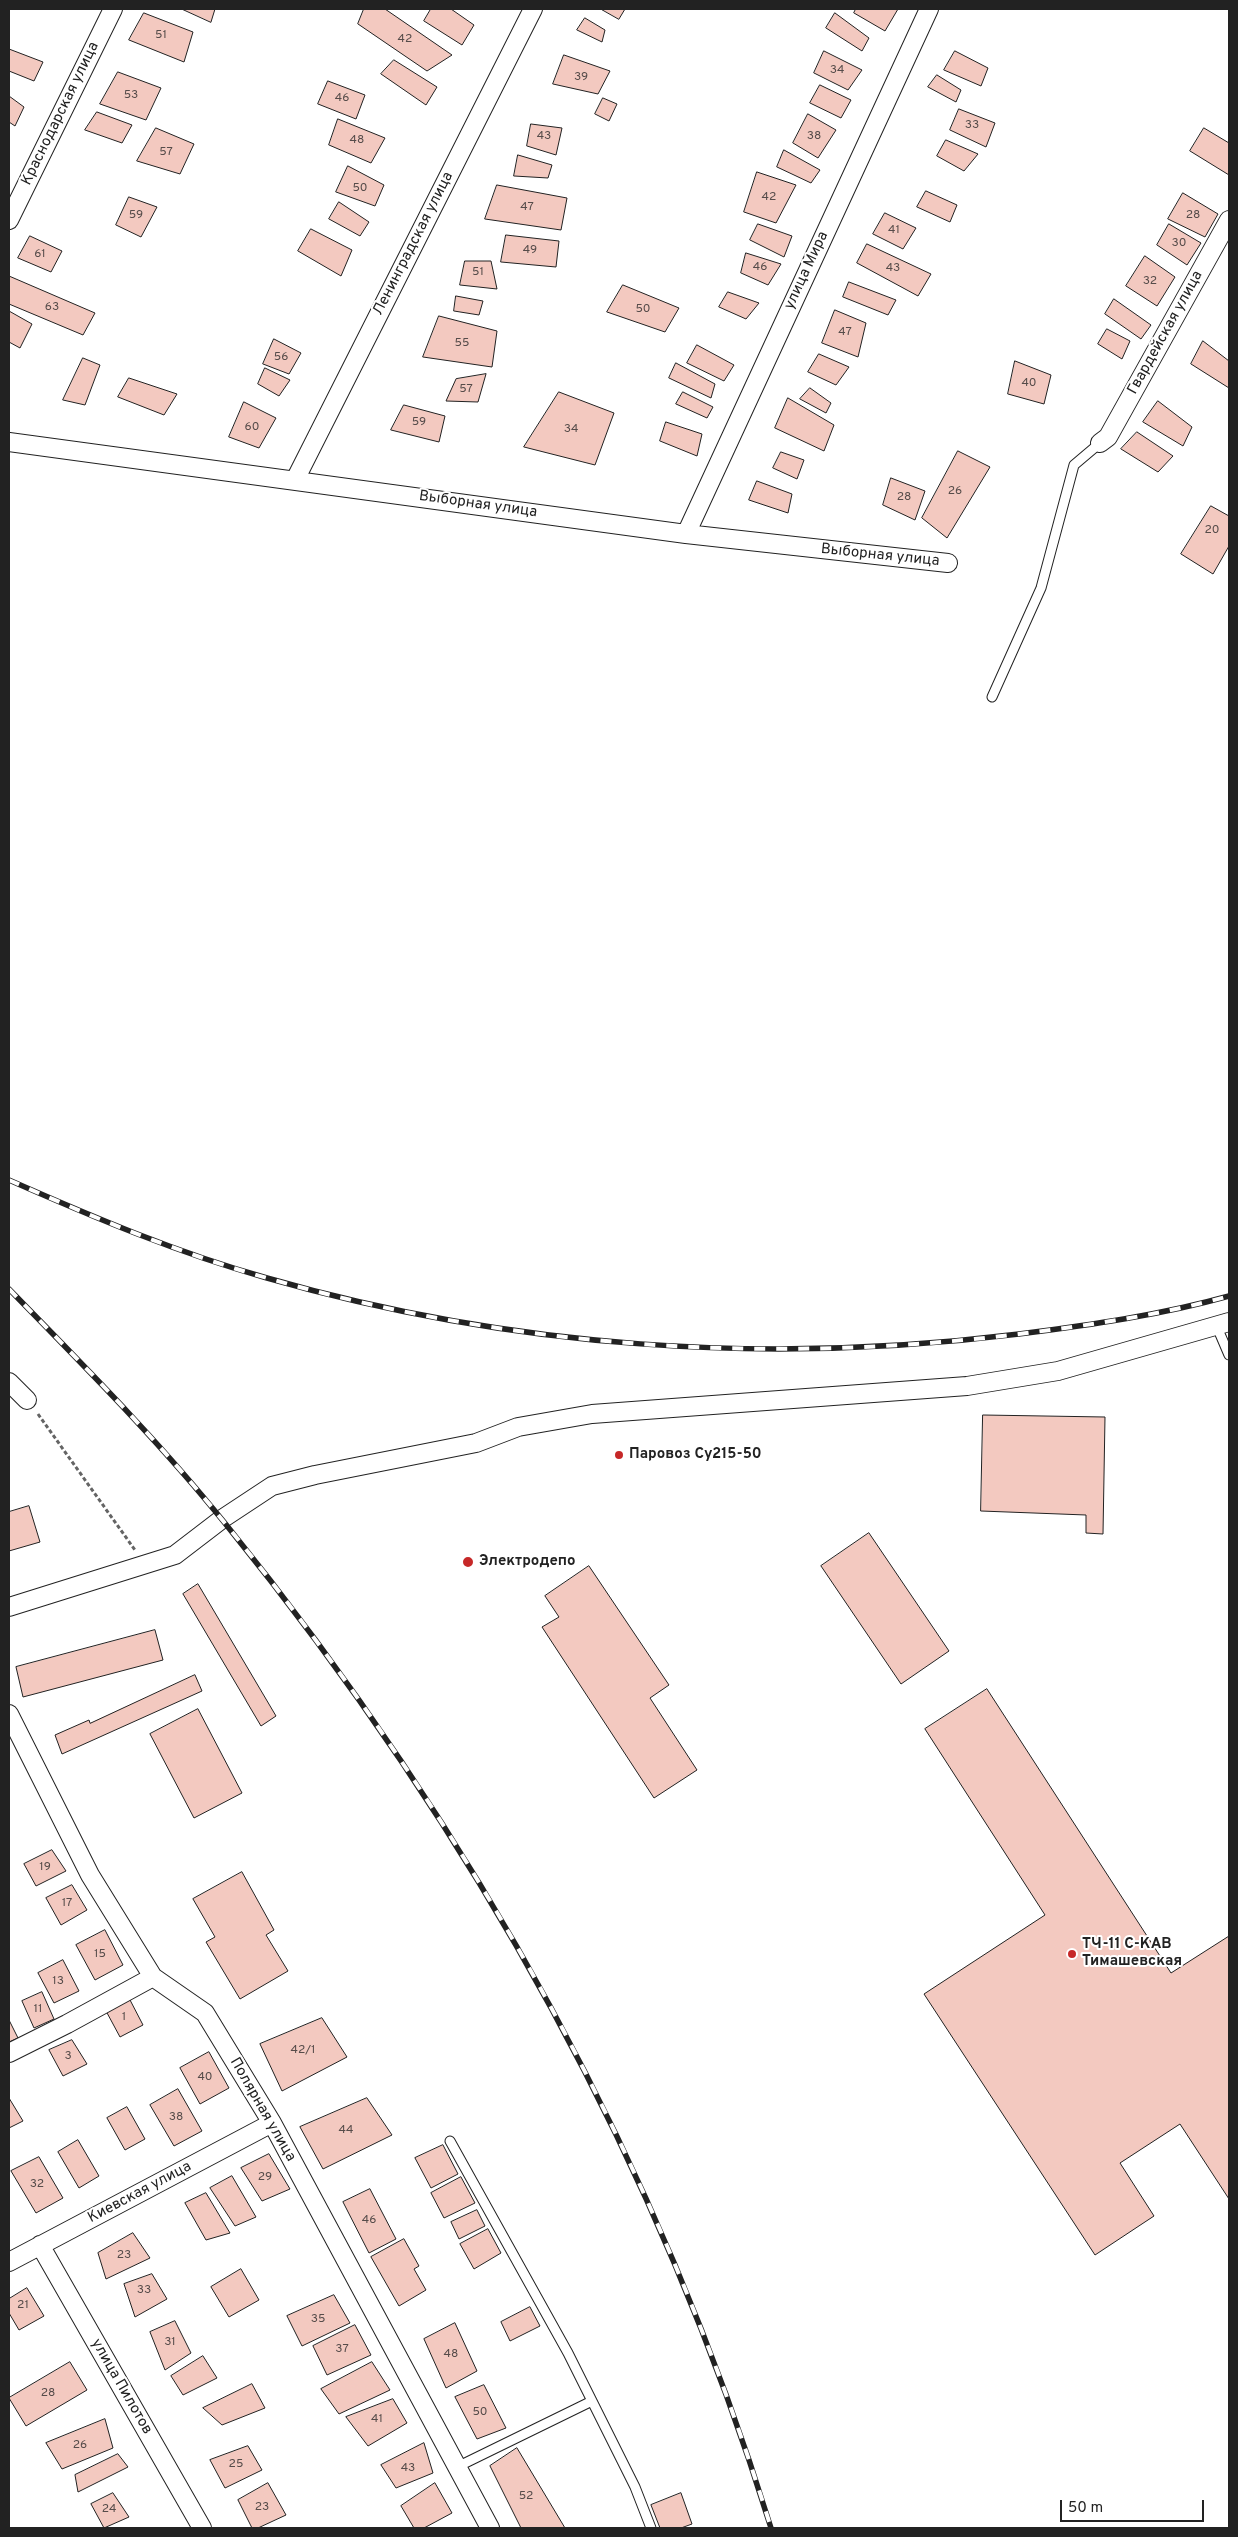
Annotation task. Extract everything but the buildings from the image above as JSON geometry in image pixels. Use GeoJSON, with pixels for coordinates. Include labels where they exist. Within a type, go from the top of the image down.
{"type":"FeatureCollection","features":[{"type":"Feature","properties":{"kind":"street","name":"Краснодарская улица"},"geometry":{"type":"LineString","coordinates":[[9,220],[113,9]]}},
{"type":"Feature","properties":{"kind":"street","name":"Ленинградская улица"},"geometry":{"type":"LineString","coordinates":[[295,480],[533,9]]}},
{"type":"Feature","properties":{"kind":"street","name":"улица Мира"},"geometry":{"type":"LineString","coordinates":[[686,534],[929,9]]}},
{"type":"Feature","properties":{"kind":"street","name":"Гвардейская улица"},"geometry":{"type":"LineString","coordinates":[[1100,443],[1108,437],[1229,220]]}},
{"type":"Feature","properties":{"kind":"street","name":"Выборная улица"},"geometry":{"type":"LineString","coordinates":[[9,442],[686,534],[948,563]]}},
{"type":"Feature","properties":{"kind":"street"},"geometry":{"type":"LineString","coordinates":[[9,1607],[144,1563],[175,1555],[222,1519],[272,1486],[315,1475],[476,1443],[518,1427],[592,1414],[967,1386],[1058,1371],[1223,1324]]}},
{"type":"Feature","properties":{"kind":"street"},"geometry":{"type":"LineString","coordinates":[[9,1382],[27,1400]]}},
{"type":"Feature","properties":{"kind":"street","name":"Полярная улица"},"geometry":{"type":"LineString","coordinates":[[9,1714],[90,1875],[153,1977],[205,2013],[272,2124],[490,2528]]}},
{"type":"Feature","properties":{"kind":"street"},"geometry":{"type":"LineString","coordinates":[[9,2053],[153,1977]]}},
{"type":"Feature","properties":{"kind":"street","name":"Киевская улица"},"geometry":{"type":"LineString","coordinates":[[9,2262],[272,2124]]}},
{"type":"Feature","properties":{"kind":"street","name":"улица Пилотов"},"geometry":{"type":"LineString","coordinates":[[40,2245],[202,2528]]}},
{"type":"Feature","properties":{"kind":"lane"},"geometry":{"type":"LineString","coordinates":[[992,697],[1041,588],[1074,464],[1100,443]]}},
{"type":"Feature","properties":{"kind":"lane"},"geometry":{"type":"LineString","coordinates":[[1223,1324],[1229,1356]]}},
{"type":"Feature","properties":{"kind":"lane"},"geometry":{"type":"LineString","coordinates":[[450,2141],[568,2353],[635,2487],[649,2527]]}},
{"type":"Feature","properties":{"kind":"lane"},"geometry":{"type":"LineString","coordinates":[[457,2467],[592,2401]]}},
{"type":"Feature","properties":{"kind":"path"},"geometry":{"type":"LineString","coordinates":[[27,1400],[144,1563]]}},
{"type":"Feature","properties":{"kind":"railway"},"geometry":{"type":"LineString","coordinates":[[9,1180],[168,1246],[267,1278],[359,1302],[452,1321],[546,1335],[640,1344],[735,1348],[830,1348],[925,1343],[1019,1334],[1099,1323],[1177,1309],[1229,1296]]}},
{"type":"Feature","properties":{"kind":"railway"},"geometry":{"type":"LineString","coordinates":[[9,1289],[146,1432],[224,1522],[313,1637],[397,1754],[474,1875],[546,1999],[612,2126],[671,2256],[725,2390],[771,2528]]}},
{"type":"Feature","properties":{"kind":"place","name":"Паровоз Су215-50"},"geometry":{"type":"Point","coordinates":[619,1455]}},
{"type":"Feature","properties":{"kind":"place","name":"Электродепо"},"geometry":{"type":"Point","coordinates":[468,1562]}},
{"type":"Feature","properties":{"kind":"place","name":"ТЧ-11 С-КАВ Тимашевская"},"geometry":{"type":"Point","coordinates":[1072,1954]}}]}
